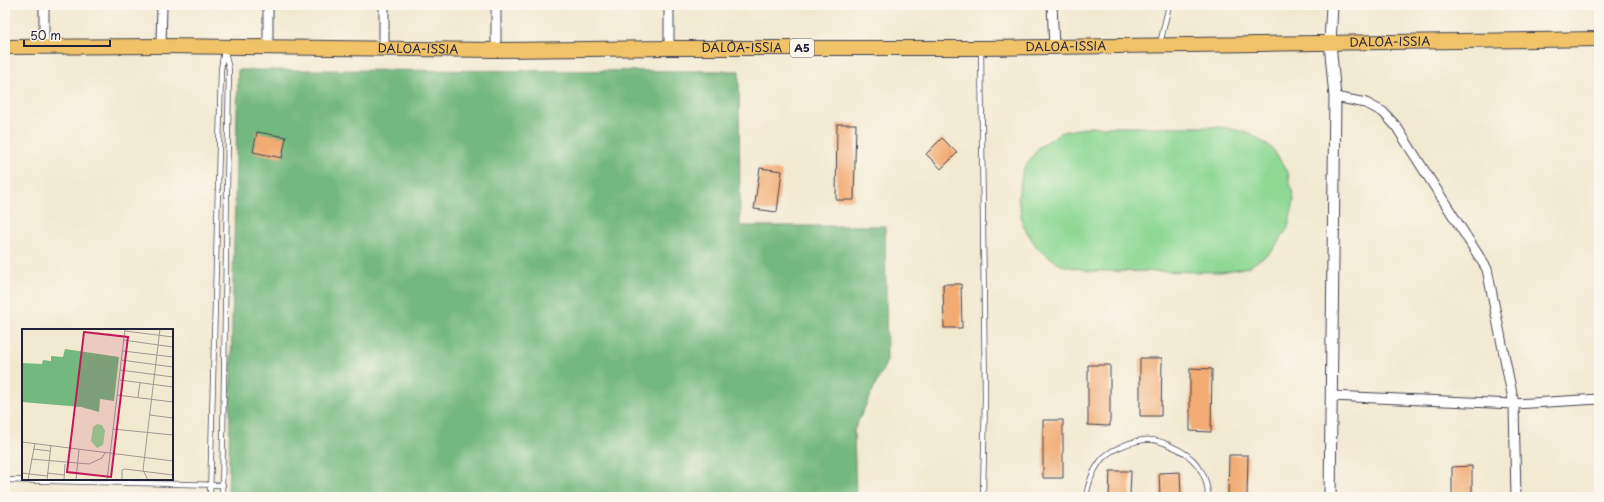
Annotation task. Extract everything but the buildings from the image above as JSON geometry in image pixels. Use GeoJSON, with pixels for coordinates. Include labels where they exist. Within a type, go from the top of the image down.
{"type":"FeatureCollection","features":[{"type":"Feature","properties":{"kind":"main road","name":"DALOA-ISSIA"},"geometry":{"type":"LineString","coordinates":[[5,47],[161,46],[224,48],[496,50],[669,48],[981,48],[1599,39]]}},
{"type":"Feature","properties":{"kind":"street"},"geometry":{"type":"LineString","coordinates":[[44,5],[44,47]]}},
{"type":"Feature","properties":{"kind":"street"},"geometry":{"type":"LineString","coordinates":[[161,46],[162,5]]}},
{"type":"Feature","properties":{"kind":"street"},"geometry":{"type":"LineString","coordinates":[[268,5],[268,48]]}},
{"type":"Feature","properties":{"kind":"street"},"geometry":{"type":"LineString","coordinates":[[384,5],[384,49]]}},
{"type":"Feature","properties":{"kind":"street"},"geometry":{"type":"LineString","coordinates":[[496,5],[496,50]]}},
{"type":"Feature","properties":{"kind":"street"},"geometry":{"type":"LineString","coordinates":[[669,5],[669,48]]}},
{"type":"Feature","properties":{"kind":"street"},"geometry":{"type":"LineString","coordinates":[[1052,5],[1054,47]]}},
{"type":"Feature","properties":{"kind":"street"},"geometry":{"type":"LineString","coordinates":[[1330,497],[1335,97],[1330,43],[1332,5]]}},
{"type":"Feature","properties":{"kind":"street"},"geometry":{"type":"LineString","coordinates":[[1335,97],[1366,103],[1383,112],[1396,126],[1487,269],[1514,404],[1516,497]]}},
{"type":"Feature","properties":{"kind":"street"},"geometry":{"type":"LineString","coordinates":[[1331,396],[1514,404],[1599,399]]}},
{"type":"Feature","properties":{"kind":"lane"},"geometry":{"type":"LineString","coordinates":[[1160,46],[1169,5]]}},
{"type":"Feature","properties":{"kind":"lane"},"geometry":{"type":"LineString","coordinates":[[210,497],[221,70],[224,48]]}},
{"type":"Feature","properties":{"kind":"lane"},"geometry":{"type":"LineString","coordinates":[[222,497],[229,70],[224,48]]}},
{"type":"Feature","properties":{"kind":"lane"},"geometry":{"type":"LineString","coordinates":[[981,48],[985,396],[983,497]]}},
{"type":"Feature","properties":{"kind":"lane"},"geometry":{"type":"LineString","coordinates":[[1086,497],[1089,479],[1099,462],[1112,451],[1128,443],[1145,440],[1162,442],[1178,449],[1190,457],[1200,468],[1206,482],[1208,497]]}},
{"type":"Feature","properties":{"kind":"lane"},"geometry":{"type":"LineString","coordinates":[[5,480],[223,485]]}},
{"type":"Feature","properties":{"kind":"green space"},"geometry":{"type":"Polygon","coordinates":[[[238,70],[739,71],[740,226],[885,226],[887,361],[854,430],[856,497],[228,497],[238,70]]]}},
{"type":"Feature","properties":{"kind":"green space"},"geometry":{"type":"Polygon","coordinates":[[[1090,127],[1222,127],[1250,133],[1273,149],[1288,173],[1294,200],[1288,228],[1272,251],[1249,267],[1221,272],[1089,271],[1061,265],[1038,249],[1023,226],[1018,198],[1023,170],[1039,147],[1062,132],[1090,127]]]}}]}
